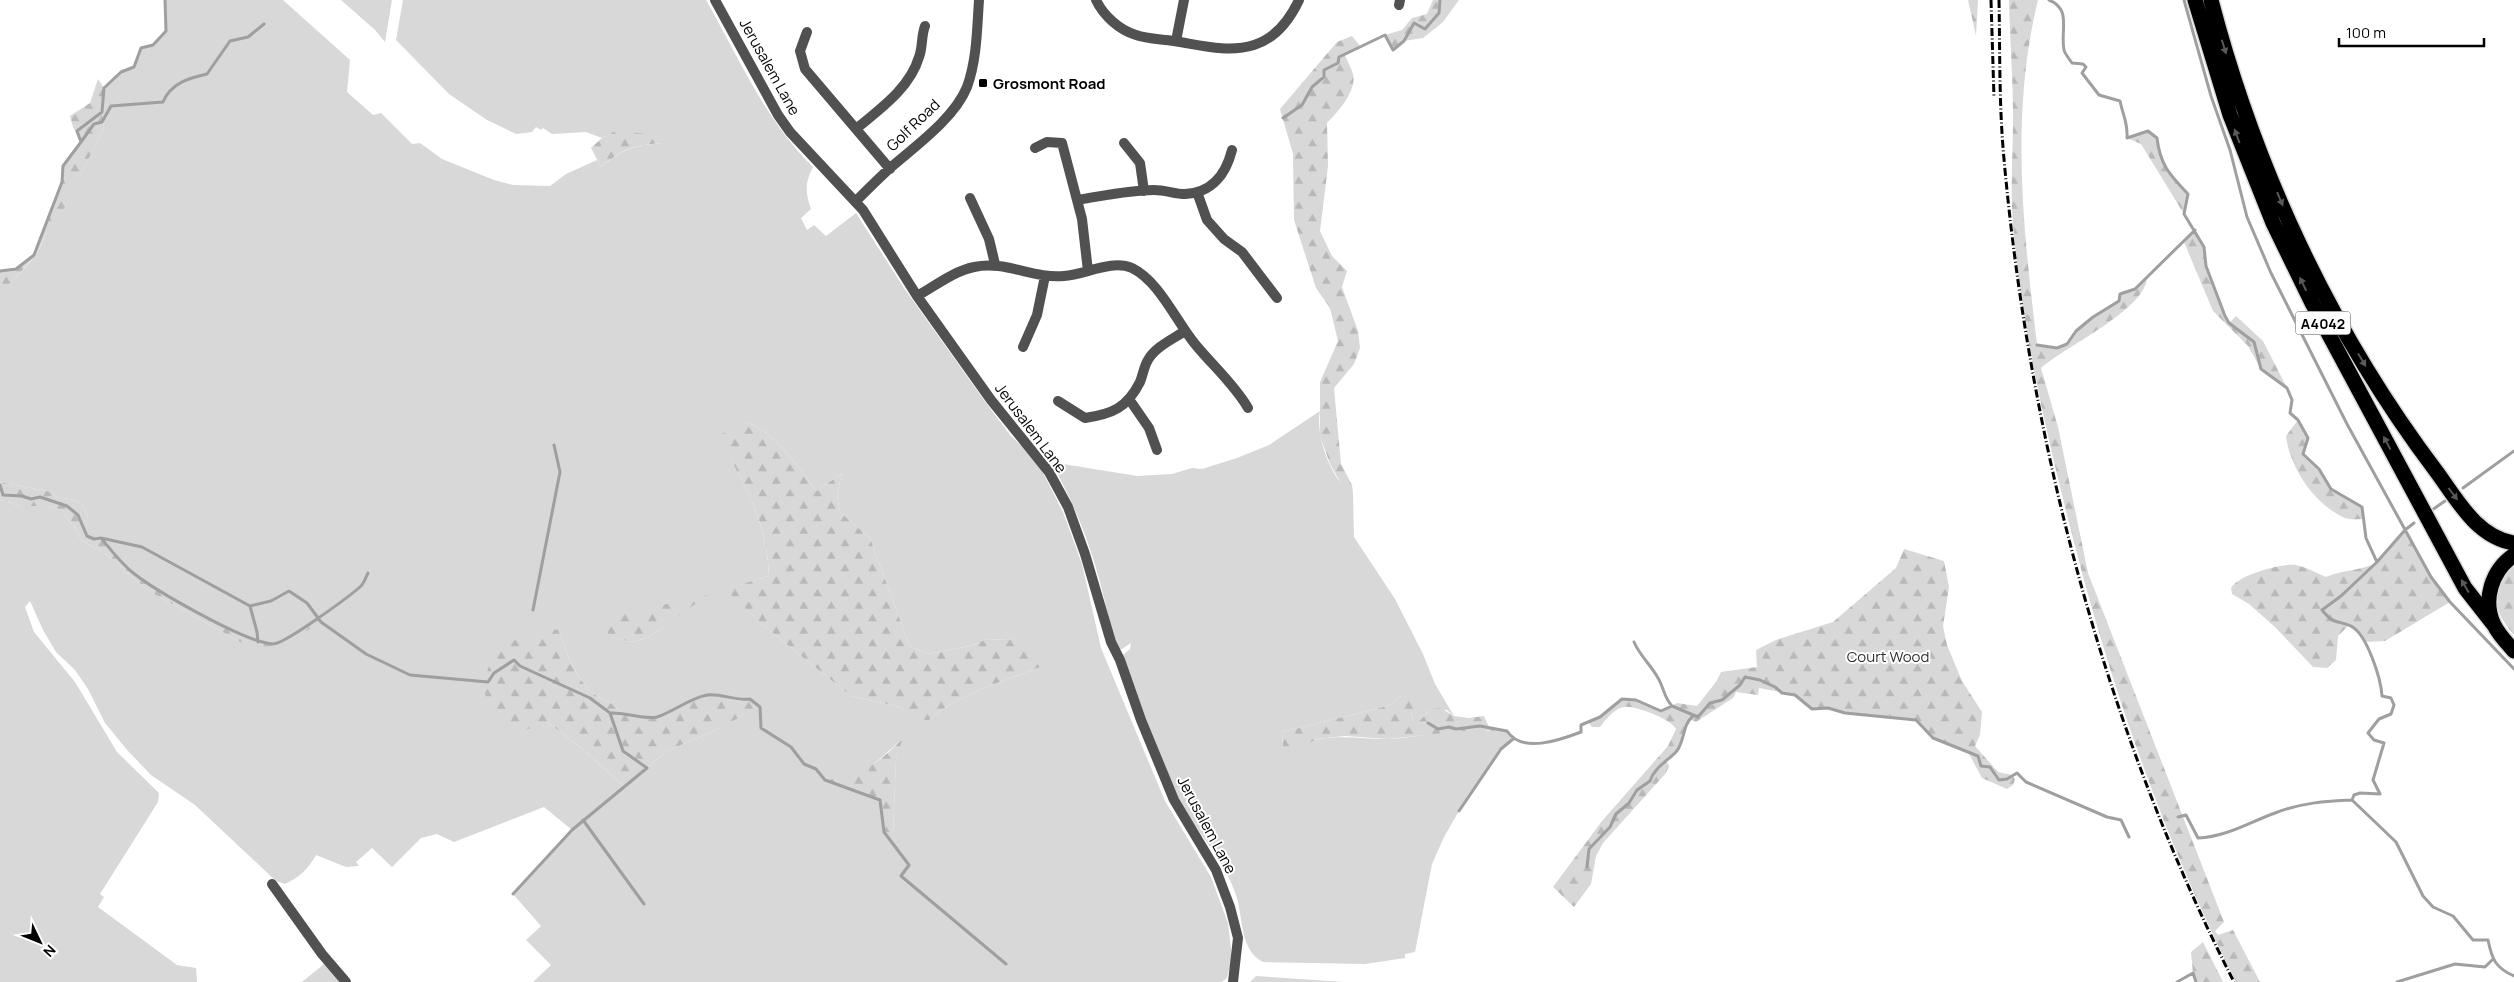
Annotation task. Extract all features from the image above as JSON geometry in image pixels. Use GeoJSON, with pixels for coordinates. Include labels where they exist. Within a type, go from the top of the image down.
{"type":"FeatureCollection","features":[{"type":"Feature","properties":{"kind":"highway","name":"A4042"},"geometry":{"type":"LineString","coordinates":[[2194,0],[2235,130],[2288,255],[2465,588],[2494,625]]}},
{"type":"Feature","properties":{"kind":"highway","name":"A4042"},"geometry":{"type":"LineString","coordinates":[[2211,0],[2232,73],[2258,148],[2305,256],[2341,325],[2411,435],[2471,517],[2489,535],[2514,542]]}},
{"type":"Feature","properties":{"kind":"highway"},"geometry":{"type":"LineString","coordinates":[[2514,555],[2503,564],[2493,580],[2489,597],[2494,625],[2514,651]]}},
{"type":"Feature","properties":{"kind":"street","name":"Jerusalem Lane"},"geometry":{"type":"LineString","coordinates":[[715,0],[778,115],[814,159],[856,201],[917,296],[991,400],[1049,472],[1068,507],[1085,554],[1110,642],[1120,660],[1144,728],[1174,800],[1216,870],[1230,907],[1238,938],[1237,965],[1233,982]]}},
{"type":"Feature","properties":{"kind":"street","name":"Golf Road"},"geometry":{"type":"LineString","coordinates":[[856,201],[917,147],[945,119],[966,88],[974,59],[979,0]]}},
{"type":"Feature","properties":{"kind":"street"},"geometry":{"type":"LineString","coordinates":[[1096,0],[1100,8],[1116,24],[1135,35],[1232,49],[1255,45],[1274,34],[1290,18],[1299,0]]}},
{"type":"Feature","properties":{"kind":"street"},"geometry":{"type":"LineString","coordinates":[[1176,41],[1184,0]]}},
{"type":"Feature","properties":{"kind":"street"},"geometry":{"type":"LineString","coordinates":[[856,129],[894,97],[911,75],[920,56],[925,26]]}},
{"type":"Feature","properties":{"kind":"street"},"geometry":{"type":"LineString","coordinates":[[807,32],[800,51],[805,69],[890,169]]}},
{"type":"Feature","properties":{"kind":"street"},"geometry":{"type":"LineString","coordinates":[[1035,148],[1047,142],[1062,143],[1077,200],[1088,271]]}},
{"type":"Feature","properties":{"kind":"street"},"geometry":{"type":"LineString","coordinates":[[1124,142],[1140,163],[1144,191]]}},
{"type":"Feature","properties":{"kind":"street"},"geometry":{"type":"LineString","coordinates":[[1077,200],[1144,191],[1197,192],[1210,187],[1220,176],[1228,163],[1232,150]]}},
{"type":"Feature","properties":{"kind":"street"},"geometry":{"type":"LineString","coordinates":[[1197,192],[1208,220],[1224,239],[1242,252],[1277,298]]}},
{"type":"Feature","properties":{"kind":"street"},"geometry":{"type":"LineString","coordinates":[[970,198],[989,239],[995,264]]}},
{"type":"Feature","properties":{"kind":"street"},"geometry":{"type":"LineString","coordinates":[[917,296],[958,272],[973,267],[995,264],[1045,276],[1066,276],[1107,266],[1131,268],[1147,280],[1168,305],[1209,362],[1237,389],[1248,408]]}},
{"type":"Feature","properties":{"kind":"street"},"geometry":{"type":"LineString","coordinates":[[1023,347],[1037,315],[1045,276]]}},
{"type":"Feature","properties":{"kind":"street"},"geometry":{"type":"LineString","coordinates":[[1058,401],[1085,418],[1105,415],[1125,405],[1140,382],[1148,359],[1163,345],[1185,331]]}},
{"type":"Feature","properties":{"kind":"street"},"geometry":{"type":"LineString","coordinates":[[1129,399],[1149,428],[1157,450]]}},
{"type":"Feature","properties":{"kind":"street"},"geometry":{"type":"LineString","coordinates":[[272,884],[304,930],[346,982]]}},
{"type":"Feature","properties":{"kind":"green space"},"geometry":{"type":"Polygon","coordinates":[[[165,0],[283,0],[350,60],[347,92],[373,115],[381,113],[412,144],[420,143],[442,159],[494,180],[513,185],[550,186],[566,174],[597,160],[601,167],[630,149],[663,143],[615,131],[602,138],[586,132],[552,134],[543,128],[541,130],[536,127],[532,132],[516,134],[487,120],[449,94],[396,40],[403,0],[706,0],[767,109],[796,149],[813,167],[808,178],[807,188],[811,209],[801,218],[807,230],[814,225],[826,236],[856,213],[904,288],[984,400],[1010,435],[1037,461],[1063,512],[1082,564],[1101,648],[1165,801],[1211,877],[1228,923],[1232,958],[1227,978],[1222,982],[533,982],[551,965],[526,940],[541,926],[513,894],[572,830],[544,807],[454,842],[437,834],[421,838],[392,867],[372,848],[356,862],[359,866],[346,867],[316,855],[307,868],[295,878],[285,884],[276,881],[195,805],[151,775],[128,751],[105,723],[88,689],[75,670],[56,652],[43,630],[30,601],[25,607],[34,632],[75,682],[117,752],[159,793],[158,802],[100,894],[104,897],[98,907],[177,965],[196,968],[197,982],[0,982],[0,500],[21,506],[50,506],[61,510],[75,527],[81,540],[109,556],[147,590],[240,642],[276,649],[294,633],[274,644],[262,642],[202,616],[132,572],[102,538],[89,536],[82,526],[88,518],[81,504],[73,500],[57,498],[52,492],[0,482],[0,289],[4,289],[28,264],[38,251],[45,235],[54,229],[104,127],[102,112],[104,88],[121,72],[134,67],[141,48],[153,44],[166,31],[165,0]],[[745,422],[731,460],[758,516],[768,559],[769,576],[726,589],[760,623],[851,696],[900,707],[920,719],[929,720],[940,711],[967,696],[1041,667],[1018,637],[1009,640],[987,639],[970,646],[928,654],[910,647],[870,538],[840,512],[837,495],[842,473],[817,491],[776,441],[756,426],[745,422]],[[706,596],[611,637],[631,642],[648,638],[706,596]],[[558,629],[528,638],[547,722],[579,746],[625,787],[667,751],[709,733],[759,707],[750,699],[736,701],[723,696],[707,695],[654,718],[621,713],[610,702],[600,698],[586,687],[572,664],[558,629]],[[902,739],[876,762],[860,772],[826,780],[880,800],[884,832],[893,833],[896,760],[902,739]]]}},
{"type":"Feature","properties":{"kind":"green space"},"geometry":{"type":"Polygon","coordinates":[[[341,0],[392,0],[385,42],[375,30],[341,0]]]}},
{"type":"Feature","properties":{"kind":"green space"},"geometry":{"type":"Polygon","coordinates":[[[1433,0],[1459,0],[1443,22],[1423,38],[1404,41],[1393,50],[1385,35],[1402,30],[1412,18],[1427,14],[1433,0]]]}},
{"type":"Feature","properties":{"kind":"green space"},"geometry":{"type":"Polygon","coordinates":[[[1968,0],[1978,0],[1976,36],[1968,0]]]}},
{"type":"Feature","properties":{"kind":"green space"},"geometry":{"type":"Polygon","coordinates":[[[2009,0],[2038,0],[2029,43],[2022,129],[2022,172],[2027,258],[2037,344],[2057,348],[2066,344],[2076,331],[2093,317],[2119,301],[2120,294],[2135,289],[2147,278],[2143,290],[2133,303],[2119,315],[2041,368],[2058,427],[2088,573],[2224,922],[2215,931],[2218,935],[2233,930],[2260,982],[2236,982],[2208,925],[2183,867],[2137,749],[2117,689],[2098,629],[2065,507],[2033,367],[2021,296],[2013,225],[2013,103],[2009,0]]]}},
{"type":"Feature","properties":{"kind":"green space"},"geometry":{"type":"Polygon","coordinates":[[[1352,36],[1361,47],[1345,55],[1353,74],[1352,87],[1346,101],[1327,123],[1328,166],[1320,231],[1332,256],[1347,271],[1342,287],[1358,331],[1360,348],[1354,364],[1334,388],[1341,464],[1352,485],[1353,493],[1344,489],[1330,464],[1320,436],[1320,382],[1338,341],[1330,308],[1316,288],[1294,220],[1293,154],[1280,109],[1337,42],[1352,36]]]}},
{"type":"Feature","properties":{"kind":"green space"},"geometry":{"type":"Polygon","coordinates":[[[98,79],[104,88],[102,112],[104,127],[54,230],[45,235],[38,251],[28,264],[4,290],[0,289],[0,271],[16,269],[34,255],[62,182],[63,166],[81,142],[73,127],[70,116],[90,103],[98,79]]]}},
{"type":"Feature","properties":{"kind":"green space"},"geometry":{"type":"Polygon","coordinates":[[[615,131],[650,134],[664,143],[637,146],[616,156],[601,167],[591,148],[602,138],[615,131]]]}},
{"type":"Feature","properties":{"kind":"green space"},"geometry":{"type":"Polygon","coordinates":[[[2148,131],[2157,138],[2163,163],[2188,194],[2184,214],[2141,144],[2127,138],[2148,131]]]}},
{"type":"Feature","properties":{"kind":"green space"},"geometry":{"type":"Polygon","coordinates":[[[2195,230],[2204,247],[2206,266],[2229,323],[2236,316],[2263,341],[2287,388],[2261,369],[2248,346],[2213,311],[2184,242],[2195,230]]]}},
{"type":"Feature","properties":{"kind":"green space"},"geometry":{"type":"Polygon","coordinates":[[[1320,411],[1320,432],[1326,456],[1338,479],[1353,493],[1354,537],[1395,599],[1423,654],[1435,684],[1454,716],[1447,710],[1431,709],[1419,721],[1413,721],[1411,712],[1401,696],[1391,705],[1282,732],[1283,748],[1328,738],[1388,739],[1472,730],[1503,733],[1513,739],[1501,749],[1459,811],[1444,837],[1432,864],[1415,952],[1405,954],[1405,958],[1365,964],[1263,962],[1250,950],[1246,942],[1237,898],[1226,872],[1186,812],[1170,783],[1148,728],[1123,655],[1130,649],[1131,643],[1122,649],[1117,649],[1097,570],[1086,538],[1074,507],[1051,462],[1137,476],[1172,474],[1192,468],[1202,469],[1269,445],[1320,411]]]}},
{"type":"Feature","properties":{"kind":"green space"},"geometry":{"type":"Polygon","coordinates":[[[2298,420],[2308,438],[2304,454],[2319,469],[2331,489],[2362,507],[2364,519],[2347,519],[2334,512],[2323,504],[2305,484],[2288,448],[2286,436],[2298,420]]]}},
{"type":"Feature","properties":{"kind":"green space"},"geometry":{"type":"Polygon","coordinates":[[[745,422],[756,426],[776,441],[817,491],[842,473],[837,495],[840,512],[870,538],[910,647],[928,654],[970,646],[987,639],[1009,640],[1018,637],[1028,641],[1041,667],[967,696],[940,711],[929,720],[920,720],[900,707],[851,696],[760,623],[725,589],[769,576],[764,537],[759,520],[745,487],[718,436],[745,422]]]}},
{"type":"Feature","properties":{"kind":"green space"},"geometry":{"type":"Polygon","coordinates":[[[0,482],[52,492],[57,498],[73,500],[81,504],[88,518],[82,526],[87,535],[91,538],[101,538],[132,572],[226,628],[265,643],[276,644],[293,636],[319,618],[321,622],[276,649],[261,648],[240,642],[147,590],[109,556],[81,540],[75,527],[61,510],[50,506],[21,506],[0,500],[0,482]]]}},
{"type":"Feature","properties":{"kind":"green space"},"geometry":{"type":"Polygon","coordinates":[[[2405,530],[2431,577],[2450,602],[2385,641],[2365,642],[2363,637],[2348,626],[2338,636],[2336,660],[2327,668],[2313,667],[2276,628],[2249,604],[2232,594],[2231,588],[2242,579],[2251,574],[2281,566],[2296,565],[2326,577],[2370,566],[2383,557],[2405,530]]]}},
{"type":"Feature","properties":{"kind":"green space","name":"Court Wood"},"geometry":{"type":"Polygon","coordinates":[[[1904,549],[1944,561],[1949,587],[1943,626],[1947,645],[1962,681],[1982,712],[1980,735],[1975,746],[1998,772],[2012,775],[2015,779],[2013,785],[2007,789],[1982,778],[1967,750],[1933,738],[1916,720],[1845,713],[1828,708],[1812,709],[1795,695],[1759,688],[1758,695],[1736,692],[1733,698],[1696,722],[1689,719],[1677,751],[1666,760],[1669,766],[1666,773],[1603,843],[1596,856],[1591,884],[1574,907],[1553,887],[1602,821],[1668,746],[1676,729],[1660,717],[1644,710],[1629,707],[1620,708],[1614,712],[1600,727],[1592,727],[1588,722],[1600,717],[1622,699],[1636,700],[1661,711],[1677,703],[1697,706],[1716,682],[1721,672],[1757,667],[1756,650],[1776,640],[1833,622],[1896,568],[1904,549]]]}},
{"type":"Feature","properties":{"kind":"green space"},"geometry":{"type":"Polygon","coordinates":[[[2514,564],[2514,635],[2501,616],[2496,599],[2501,583],[2514,564]]]}},
{"type":"Feature","properties":{"kind":"green space"},"geometry":{"type":"Polygon","coordinates":[[[708,595],[648,638],[631,642],[611,637],[606,631],[605,621],[617,615],[708,595]]]}},
{"type":"Feature","properties":{"kind":"green space"},"geometry":{"type":"Polygon","coordinates":[[[558,629],[572,664],[586,687],[600,698],[610,702],[621,713],[654,718],[707,695],[723,696],[736,701],[750,699],[760,707],[709,733],[667,751],[625,787],[579,746],[547,722],[517,733],[501,724],[487,711],[484,681],[496,645],[558,629]]]}},
{"type":"Feature","properties":{"kind":"green space"},"geometry":{"type":"Polygon","coordinates":[[[1406,695],[1413,699],[1415,707],[1411,712],[1413,721],[1419,721],[1431,709],[1441,708],[1454,716],[1469,718],[1484,716],[1489,727],[1507,731],[1510,736],[1489,730],[1473,730],[1388,739],[1345,736],[1317,739],[1307,744],[1283,749],[1282,732],[1391,705],[1401,696],[1406,695]]]}},
{"type":"Feature","properties":{"kind":"green space"},"geometry":{"type":"Polygon","coordinates":[[[903,738],[896,760],[893,833],[884,832],[880,800],[825,780],[859,772],[877,762],[903,738]]]}},
{"type":"Feature","properties":{"kind":"green space"},"geometry":{"type":"Polygon","coordinates":[[[2203,942],[2223,982],[2196,982],[2191,952],[2203,942]]]}},
{"type":"Feature","properties":{"kind":"green space"},"geometry":{"type":"Polygon","coordinates":[[[324,964],[341,982],[302,982],[324,964]]]}},
{"type":"Feature","properties":{"kind":"green space"},"geometry":{"type":"Polygon","coordinates":[[[1256,976],[1344,982],[1250,982],[1256,976]]]}},
{"type":"Feature","properties":{"kind":"waterway"},"geometry":{"type":"LineString","coordinates":[[0,271],[16,269],[34,255],[62,182],[63,166],[81,142],[77,131],[102,112],[104,88],[121,72],[134,67],[141,48],[153,45],[166,31],[165,0]]}},
{"type":"Feature","properties":{"kind":"waterway"},"geometry":{"type":"LineString","coordinates":[[1283,118],[1302,105],[1312,87],[1324,77],[1324,70],[1338,63],[1339,57],[1385,35],[1393,50],[1404,41],[1414,23],[1425,29],[1439,13],[1440,0]]}},
{"type":"Feature","properties":{"kind":"waterway"},"geometry":{"type":"LineString","coordinates":[[2049,0],[2056,4],[2063,15],[2065,53],[2072,63],[2083,64],[2086,67],[2082,73],[2099,95],[2120,101],[2126,123],[2127,138],[2148,131],[2157,138],[2163,163],[2188,194],[2184,214],[2204,247],[2206,266],[2225,316],[2229,323],[2254,342],[2261,369],[2287,388],[2292,400],[2290,413],[2298,420],[2308,438],[2303,454],[2319,469],[2331,489],[2362,507],[2366,538],[2377,562],[2341,596],[2322,610],[2333,620],[2351,626],[2357,631],[2368,647],[2376,668],[2382,696],[2391,698],[2394,705],[2391,714],[2379,719],[2368,733],[2374,740],[2384,743],[2373,780],[2380,794],[2360,793],[2354,795],[2352,800],[2396,842],[2423,896],[2433,907],[2453,916],[2473,940],[2488,940],[2491,953],[2496,962],[2503,970],[2514,976]]}},
{"type":"Feature","properties":{"kind":"waterway"},"geometry":{"type":"LineString","coordinates":[[2184,0],[2211,96],[2230,150],[2247,217],[2271,273],[2347,424],[2431,577],[2450,602],[2514,669]]}},
{"type":"Feature","properties":{"kind":"waterway"},"geometry":{"type":"LineString","coordinates":[[81,142],[94,124],[102,122],[111,106],[163,102],[171,90],[181,82],[207,74],[230,41],[248,37],[264,24]]}},
{"type":"Feature","properties":{"kind":"waterway"},"geometry":{"type":"LineString","coordinates":[[2037,345],[2057,348],[2067,344],[2076,331],[2093,317],[2119,301],[2120,294],[2135,289],[2195,230]]}},
{"type":"Feature","properties":{"kind":"waterway"},"geometry":{"type":"LineString","coordinates":[[533,610],[560,472],[554,445]]}},
{"type":"Feature","properties":{"kind":"waterway"},"geometry":{"type":"LineString","coordinates":[[2463,488],[2514,451]]}},
{"type":"Feature","properties":{"kind":"waterway"},"geometry":{"type":"LineString","coordinates":[[0,485],[3,495],[22,496],[31,499],[40,497],[67,506],[78,515],[87,536],[94,539],[101,538],[142,547],[250,606],[271,601],[289,591],[307,603],[321,622],[366,654],[410,675],[488,682],[494,673],[514,660],[520,666],[590,698],[610,713],[647,718],[663,715],[694,699],[707,695],[750,699],[760,707],[761,728],[791,747],[804,764],[816,769],[825,780],[880,800],[884,832],[909,865],[901,876],[1006,964]]}},
{"type":"Feature","properties":{"kind":"waterway"},"geometry":{"type":"LineString","coordinates":[[2432,510],[2445,501]]}},
{"type":"Feature","properties":{"kind":"waterway"},"geometry":{"type":"LineString","coordinates":[[2377,562],[2405,530],[2414,523]]}},
{"type":"Feature","properties":{"kind":"waterway"},"geometry":{"type":"LineString","coordinates":[[101,538],[128,568],[160,591],[222,626],[273,644],[280,642],[303,628],[344,599],[361,586],[368,573]]}},
{"type":"Feature","properties":{"kind":"waterway"},"geometry":{"type":"LineString","coordinates":[[250,606],[258,642]]}},
{"type":"Feature","properties":{"kind":"waterway"},"geometry":{"type":"LineString","coordinates":[[1634,642],[1658,678],[1667,700],[1672,706]]}},
{"type":"Feature","properties":{"kind":"waterway"},"geometry":{"type":"LineString","coordinates":[[1428,723],[1438,729],[1480,726],[1507,731],[1514,738],[1522,742],[1531,744],[1542,743],[1581,732],[1581,725],[1600,717],[1622,699],[1636,700],[1661,711],[1672,706],[1698,717],[1710,703],[1722,700],[1740,685],[1745,677],[1760,680],[1775,687],[1782,693],[1795,695],[1812,709],[1828,708],[1845,713],[1916,720],[1933,738],[1978,756],[1981,766],[1990,767],[1999,780],[2007,779],[2017,773],[2026,782],[2107,817],[2121,820],[2129,837]]}},
{"type":"Feature","properties":{"kind":"waterway"},"geometry":{"type":"LineString","coordinates":[[513,894],[572,830],[647,768],[623,751],[610,713]]}},
{"type":"Feature","properties":{"kind":"waterway"},"geometry":{"type":"LineString","coordinates":[[1587,867],[1589,849],[1610,827],[1616,814],[1629,803],[1637,790],[1650,781],[1658,768],[1676,752],[1687,724],[1693,716]]}},
{"type":"Feature","properties":{"kind":"waterway"},"geometry":{"type":"LineString","coordinates":[[1459,811],[1501,749],[1513,739]]}},
{"type":"Feature","properties":{"kind":"waterway"},"geometry":{"type":"LineString","coordinates":[[2178,817],[2186,815],[2198,838],[2228,832],[2294,807],[2352,800]]}},
{"type":"Feature","properties":{"kind":"waterway"},"geometry":{"type":"LineString","coordinates":[[583,820],[644,904]]}},
{"type":"Feature","properties":{"kind":"waterway"},"geometry":{"type":"LineString","coordinates":[[2397,982],[2455,964],[2485,967],[2492,960]]}},
{"type":"Feature","properties":{"kind":"waterway"},"geometry":{"type":"LineString","coordinates":[[2177,982],[2193,973],[2196,982]]}},
{"type":"Feature","properties":{"kind":"railway"},"geometry":{"type":"LineString","coordinates":[[1991,0],[1994,98]]}},
{"type":"Feature","properties":{"kind":"railway"},"geometry":{"type":"LineString","coordinates":[[1999,0],[2002,139],[2016,265],[2032,371],[2054,476],[2080,581],[2111,685],[2147,786],[2188,886],[2234,982]]}},
{"type":"Feature","properties":{"kind":"place","name":"Grosmont Road"},"geometry":{"type":"Point","coordinates":[983,83]}}]}
